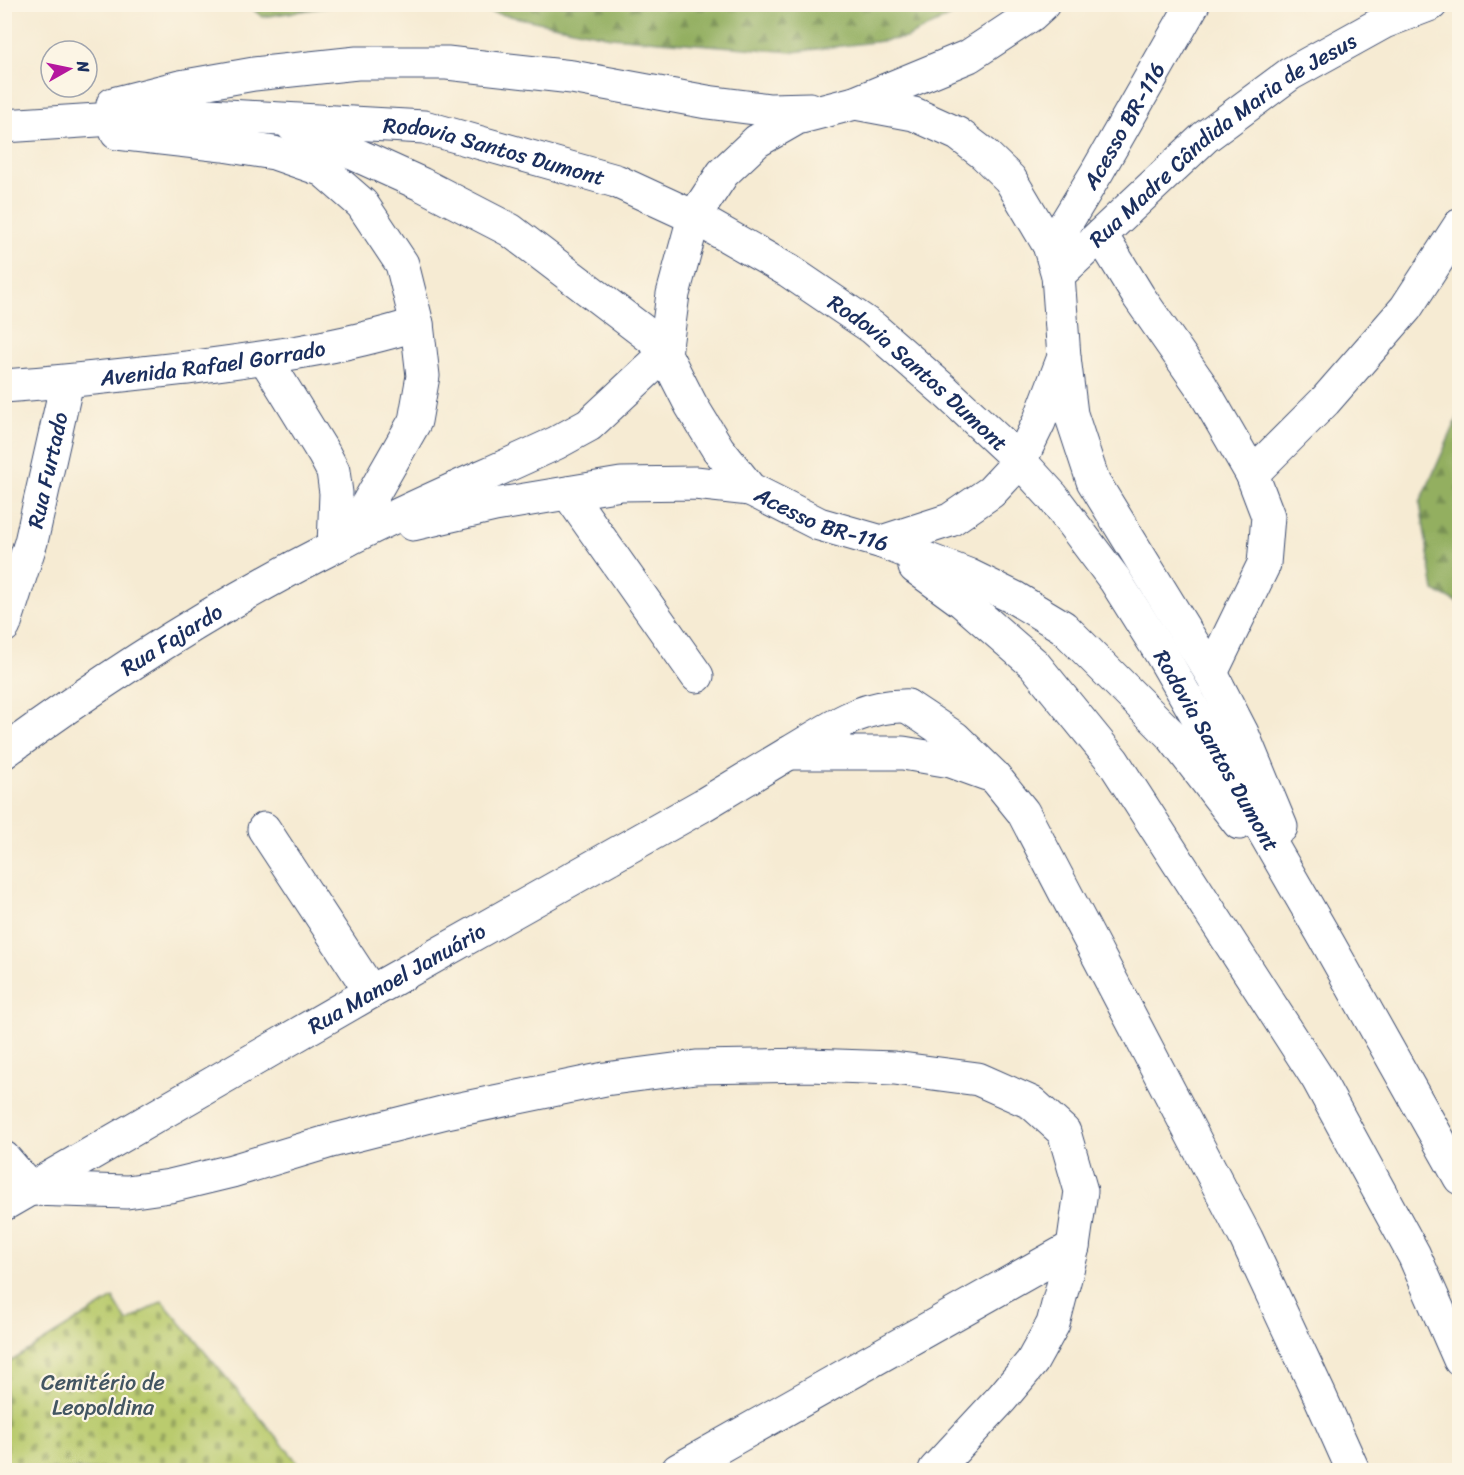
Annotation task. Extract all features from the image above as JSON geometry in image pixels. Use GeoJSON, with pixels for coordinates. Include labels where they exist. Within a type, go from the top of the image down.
{"type":"FeatureCollection","features":[{"type":"Feature","properties":{"kind":"main road","name":"Acesso BR-116"},"geometry":{"type":"LineString","coordinates":[[846,105],[914,114],[958,134],[984,154],[1010,179],[1054,260],[1064,357],[1039,422],[1020,461],[991,492],[950,520],[882,542],[819,524],[750,489],[718,448],[691,405],[665,351],[673,294],[694,218],[723,173],[757,141],[797,118],[846,105],[969,56],[1031,15],[1043,4]]}},
{"type":"Feature","properties":{"kind":"main road","name":"Acesso BR-116"},"geometry":{"type":"LineString","coordinates":[[1054,260],[1066,223],[1193,4]]}},
{"type":"Feature","properties":{"kind":"main road","name":"Rua Madre Cândida Maria de Jesus"},"geometry":{"type":"LineString","coordinates":[[1054,260],[1101,235],[1205,137],[1290,74],[1384,22],[1431,4]]}},
{"type":"Feature","properties":{"kind":"main road"},"geometry":{"type":"LineString","coordinates":[[38,123],[180,87],[254,74],[357,63],[447,63],[572,77],[707,102],[770,110],[846,105]]}},
{"type":"Feature","properties":{"kind":"main road","name":"Rodovia Santos Dumont"},"geometry":{"type":"LineString","coordinates":[[4,126],[191,114],[424,128],[616,181],[694,218],[789,271],[873,328],[1020,461],[1052,496],[1115,580],[1162,655],[1460,1178]]}},
{"type":"Feature","properties":{"kind":"main road"},"geometry":{"type":"LineString","coordinates":[[275,118],[421,184],[510,230],[665,351],[589,425],[556,443],[341,543]]}},
{"type":"Feature","properties":{"kind":"main road"},"geometry":{"type":"LineString","coordinates":[[38,123],[274,153],[323,171],[362,204],[402,264],[417,324],[423,375],[415,421],[341,543]]}},
{"type":"Feature","properties":{"kind":"main road"},"geometry":{"type":"LineString","coordinates":[[1252,474],[1325,401],[1406,308],[1460,225]]}},
{"type":"Feature","properties":{"kind":"main road"},"geometry":{"type":"LineString","coordinates":[[1101,235],[1139,297],[1201,386],[1252,474],[1268,516],[1264,564],[1211,673]]}},
{"type":"Feature","properties":{"kind":"main road","name":"Avenida Rafael Gorrado"},"geometry":{"type":"LineString","coordinates":[[4,386],[67,382],[265,358],[332,347],[417,324]]}},
{"type":"Feature","properties":{"kind":"main road"},"geometry":{"type":"LineString","coordinates":[[1064,357],[1071,414],[1093,481],[1211,673],[1242,733],[1328,943]]}},
{"type":"Feature","properties":{"kind":"main road"},"geometry":{"type":"LineString","coordinates":[[265,358],[333,471],[341,543]]}},
{"type":"Feature","properties":{"kind":"main road","name":"Rua Furtado"},"geometry":{"type":"LineString","coordinates":[[4,626],[31,542],[67,382]]}},
{"type":"Feature","properties":{"kind":"main road"},"geometry":{"type":"LineString","coordinates":[[341,543],[495,505],[621,484],[695,483],[750,489]]}},
{"type":"Feature","properties":{"kind":"main road"},"geometry":{"type":"LineString","coordinates":[[568,493],[697,676]]}},
{"type":"Feature","properties":{"kind":"main road"},"geometry":{"type":"LineString","coordinates":[[882,542],[968,575],[1015,598],[1063,627],[1172,736],[1328,943]]}},
{"type":"Feature","properties":{"kind":"main road"},"geometry":{"type":"LineString","coordinates":[[882,542],[963,602],[1034,664],[1113,761],[1318,1079],[1414,1255],[1460,1360]]}},
{"type":"Feature","properties":{"kind":"main road","name":"Rua Fajardo"},"geometry":{"type":"LineString","coordinates":[[4,752],[208,616],[341,543]]}},
{"type":"Feature","properties":{"kind":"main road"},"geometry":{"type":"LineString","coordinates":[[903,753],[911,738],[913,722],[907,706]]}},
{"type":"Feature","properties":{"kind":"main road"},"geometry":{"type":"LineString","coordinates":[[907,706],[955,738],[994,776],[1023,812],[1246,1238],[1353,1470]]}},
{"type":"Feature","properties":{"kind":"main road","name":"Rua Manoel Januário"},"geometry":{"type":"LineString","coordinates":[[18,1196],[371,992],[703,805],[856,714],[877,707],[907,706]]}},
{"type":"Feature","properties":{"kind":"main road"},"geometry":{"type":"LineString","coordinates":[[789,753],[903,753],[951,761],[994,776]]}},
{"type":"Feature","properties":{"kind":"main road"},"geometry":{"type":"LineString","coordinates":[[264,829],[371,992]]}},
{"type":"Feature","properties":{"kind":"main road"},"geometry":{"type":"LineString","coordinates":[[4,1158],[18,1196],[127,1192],[170,1186],[232,1171],[331,1141],[434,1115],[605,1079],[696,1067],[809,1065],[894,1068],[978,1079],[1032,1103],[1064,1132],[1081,1191],[1073,1247],[1053,1324],[1032,1362],[935,1470]]}},
{"type":"Feature","properties":{"kind":"main road"},"geometry":{"type":"LineString","coordinates":[[678,1470],[1073,1247]]}},
{"type":"Feature","properties":{"kind":"green space"},"geometry":{"type":"Polygon","coordinates":[[[248,5],[342,5],[262,17],[248,5]]]}},
{"type":"Feature","properties":{"kind":"green space"},"geometry":{"type":"Polygon","coordinates":[[[389,5],[972,5],[906,38],[793,52],[611,37],[465,7],[389,5]]]}},
{"type":"Feature","properties":{"kind":"green space"},"geometry":{"type":"Polygon","coordinates":[[[1459,415],[1459,603],[1434,591],[1420,503],[1459,415]]]}},
{"type":"Feature","properties":{"kind":"green space","name":"Cemitério de Leopoldina"},"geometry":{"type":"Polygon","coordinates":[[[113,1298],[127,1322],[162,1301],[304,1470],[5,1470],[5,1365],[113,1298]]]}}]}
